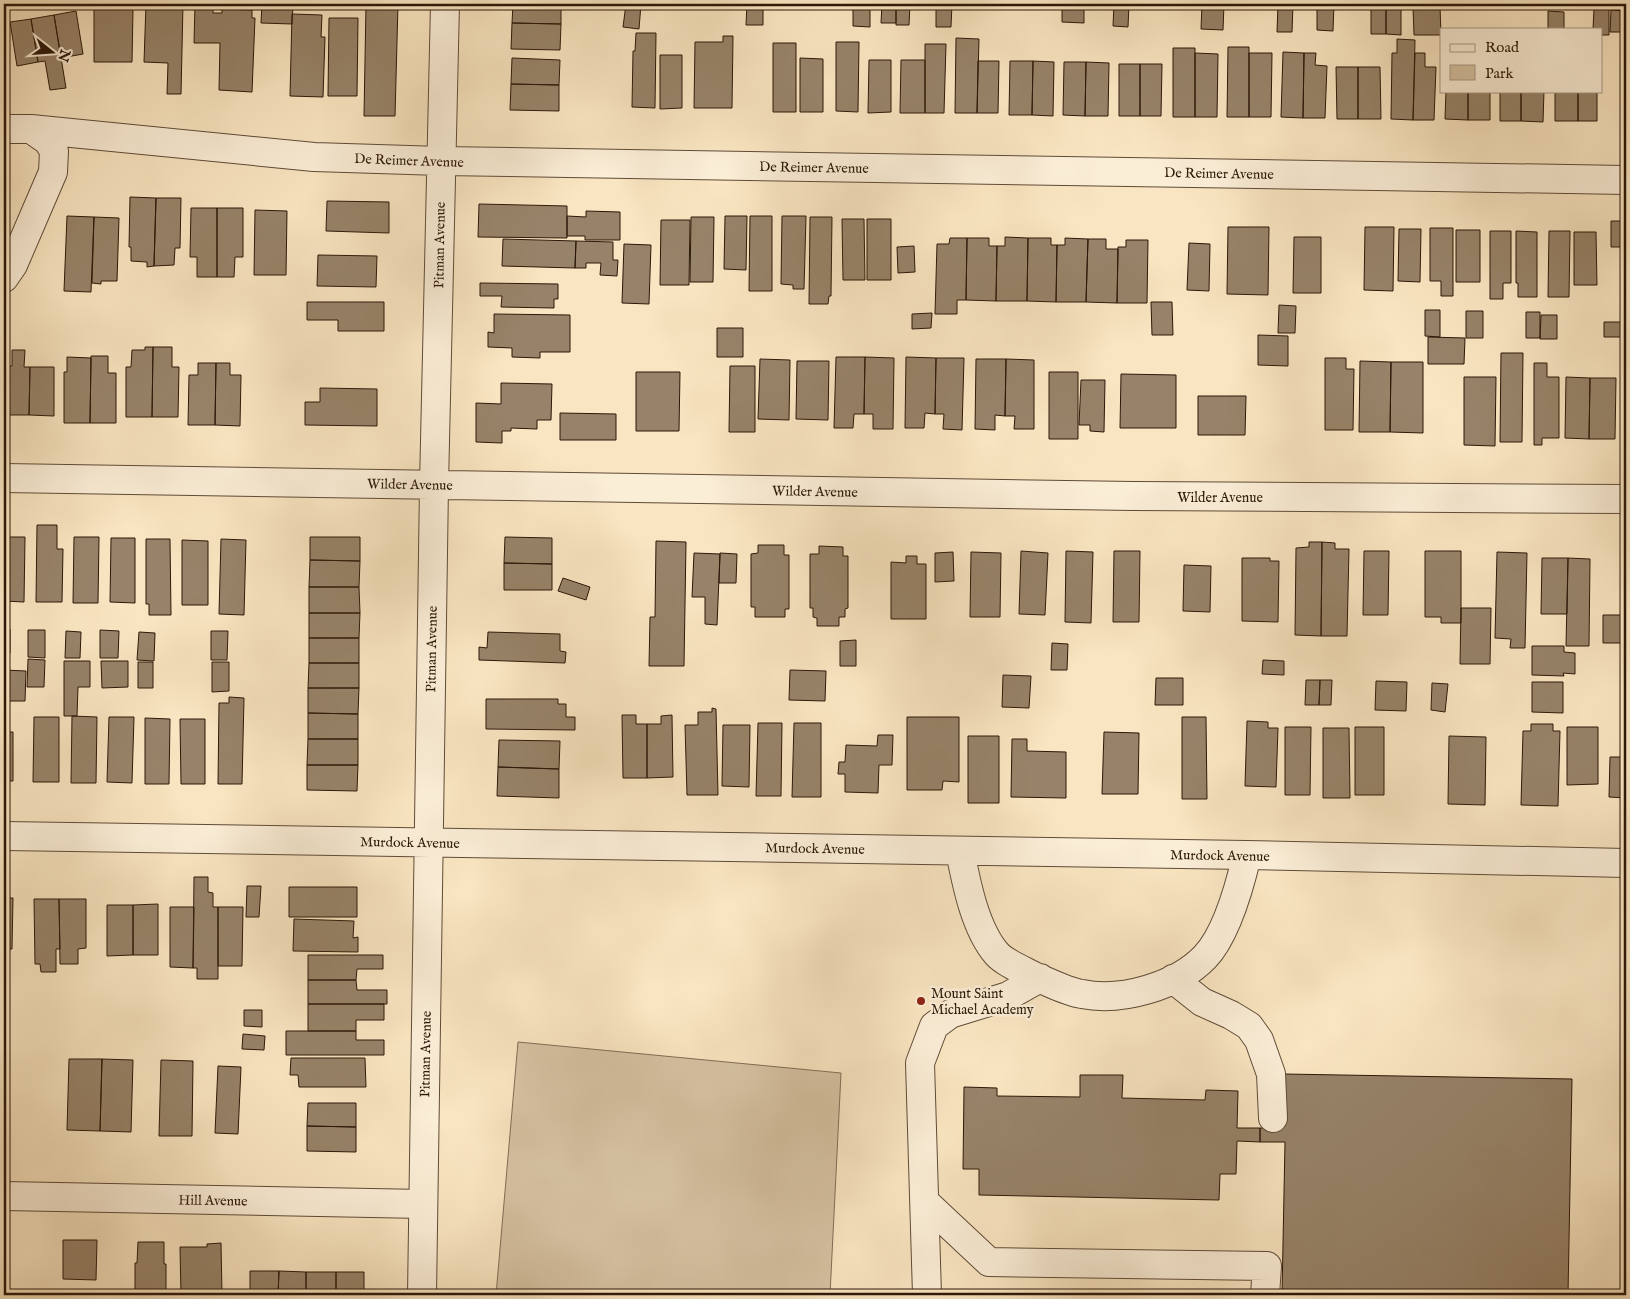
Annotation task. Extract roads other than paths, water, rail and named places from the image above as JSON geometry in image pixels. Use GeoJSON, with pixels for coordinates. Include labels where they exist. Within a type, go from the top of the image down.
{"type":"FeatureCollection","features":[{"type":"Feature","properties":{"kind":"street","name":"Pitman Avenue"},"geometry":{"type":"LineString","coordinates":[[422,1295],[434,485],[445,4]]}},
{"type":"Feature","properties":{"kind":"street","name":"De Reimer Avenue"},"geometry":{"type":"LineString","coordinates":[[4,129],[31,129],[314,157],[441,161],[1626,180]]}},
{"type":"Feature","properties":{"kind":"street"},"geometry":{"type":"LineString","coordinates":[[4,278],[13,265],[53,172],[54,152],[48,141],[31,129]]}},
{"type":"Feature","properties":{"kind":"street","name":"Wilder Avenue"},"geometry":{"type":"LineString","coordinates":[[4,478],[1143,496],[1626,499]]}},
{"type":"Feature","properties":{"kind":"street","name":"Murdock Avenue"},"geometry":{"type":"LineString","coordinates":[[4,836],[1247,855],[1626,863]]}},
{"type":"Feature","properties":{"kind":"street"},"geometry":{"type":"LineString","coordinates":[[960,851],[969,894],[985,935],[998,955],[1021,970],[1040,978],[1081,994],[1105,997],[1132,994],[1172,979],[1184,974],[1206,956],[1222,931],[1239,888],[1247,855]]}},
{"type":"Feature","properties":{"kind":"street"},"geometry":{"type":"LineString","coordinates":[[927,1295],[920,1062],[934,1026],[950,1014],[1008,996],[1040,978]]}},
{"type":"Feature","properties":{"kind":"street"},"geometry":{"type":"LineString","coordinates":[[1172,979],[1202,1002],[1231,1015],[1249,1026],[1259,1040],[1271,1074],[1273,1118]]}},
{"type":"Feature","properties":{"kind":"street","name":"Hill Avenue"},"geometry":{"type":"LineString","coordinates":[[4,1196],[423,1204]]}},
{"type":"Feature","properties":{"kind":"street"},"geometry":{"type":"LineString","coordinates":[[924,1202],[989,1262],[1267,1266],[1265,1295]]}},
{"type":"Feature","properties":{"kind":"place","name":"Mount Saint Michael Academy"},"geometry":{"type":"Point","coordinates":[921,1001]}}]}
